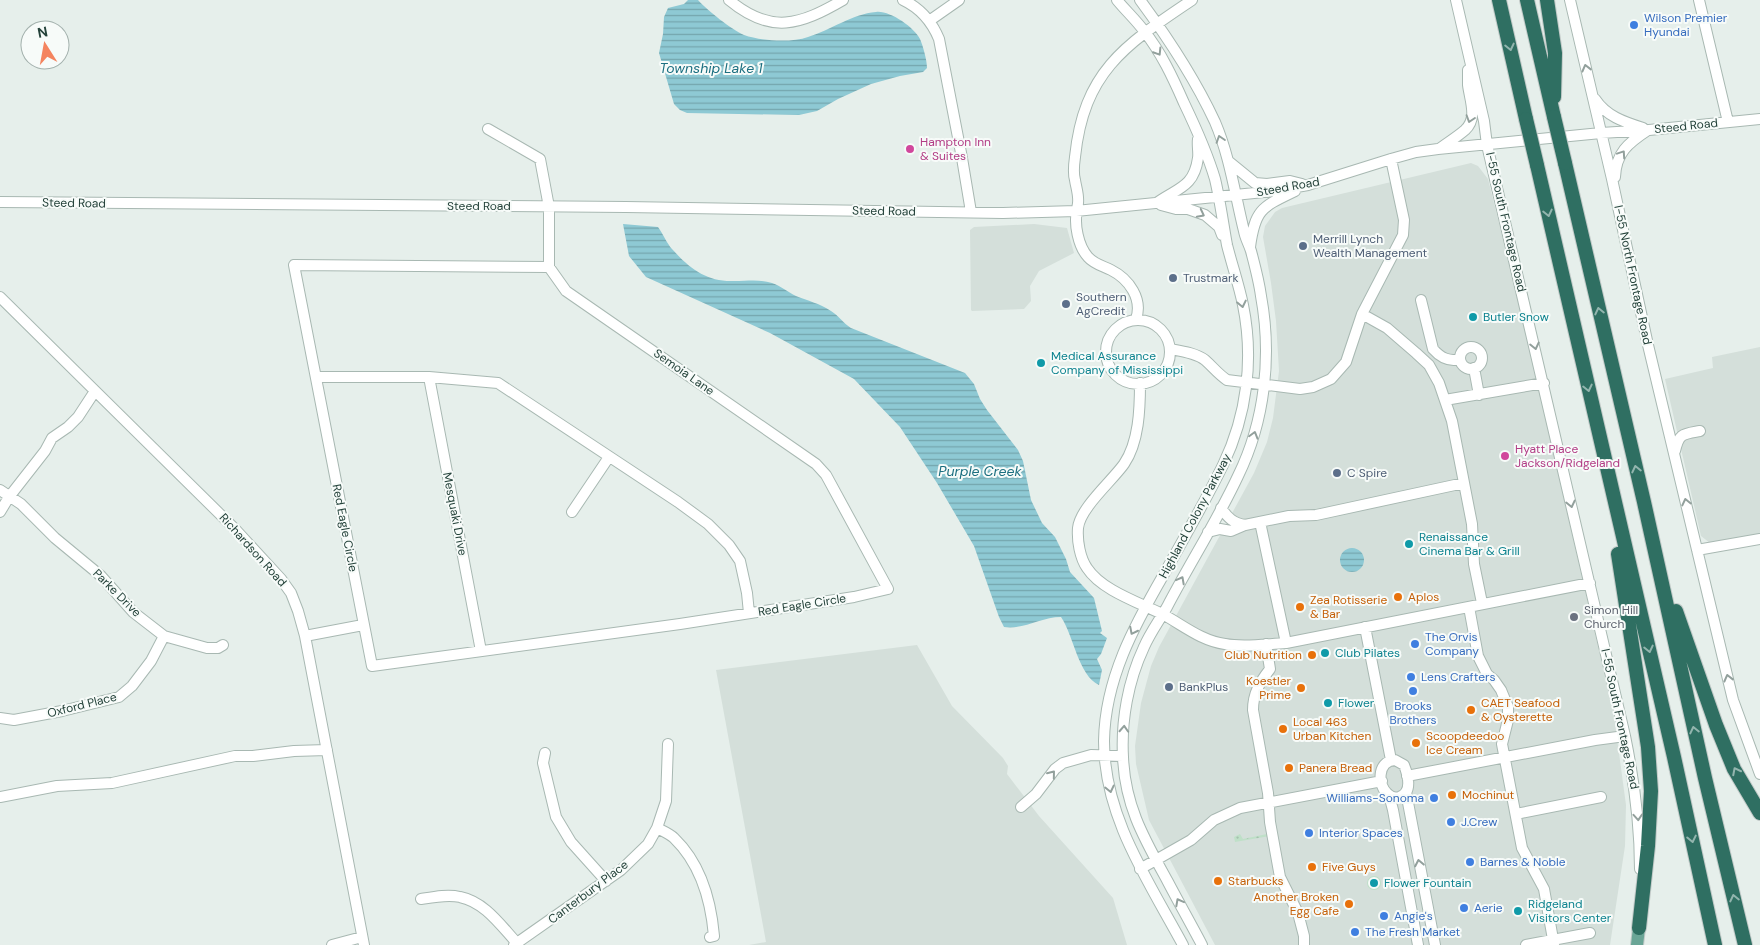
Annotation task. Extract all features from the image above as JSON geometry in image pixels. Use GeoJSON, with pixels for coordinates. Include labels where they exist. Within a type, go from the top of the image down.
{"type":"FeatureCollection","features":[{"type":"Feature","properties":{"kind":"highway"},"geometry":{"type":"LineString","coordinates":[[1498,0],[1674,757],[1715,945]]}},
{"type":"Feature","properties":{"kind":"highway"},"geometry":{"type":"LineString","coordinates":[[1527,0],[1745,945]]}},
{"type":"Feature","properties":{"kind":"highway"},"geometry":{"type":"LineString","coordinates":[[1547,0],[1555,53],[1554,118]]}},
{"type":"Feature","properties":{"kind":"highway"},"geometry":{"type":"LineString","coordinates":[[1596,422],[1648,747],[1651,791],[1648,846],[1639,928]]}},
{"type":"Feature","properties":{"kind":"highway"},"geometry":{"type":"LineString","coordinates":[[1644,502],[1678,617],[1716,725],[1734,769],[1760,813]]}},
{"type":"Feature","properties":{"kind":"main road","name":"I-55 South Frontage Road"},"geometry":{"type":"LineString","coordinates":[[1637,945],[1639,928]]}},
{"type":"Feature","properties":{"kind":"street"},"geometry":{"type":"LineString","coordinates":[[730,0],[742,11],[755,18],[769,22],[786,23],[809,18],[843,0]]}},
{"type":"Feature","properties":{"kind":"street"},"geometry":{"type":"LineString","coordinates":[[903,0],[915,7],[935,30],[942,52],[971,212]]}},
{"type":"Feature","properties":{"kind":"street"},"geometry":{"type":"LineString","coordinates":[[929,21],[959,0]]}},
{"type":"Feature","properties":{"kind":"street","name":"Highland Colony Parkway"},"geometry":{"type":"LineString","coordinates":[[1117,0],[1145,32],[1174,80],[1199,133],[1215,182],[1229,251],[1243,305],[1248,345],[1247,383],[1239,424],[1222,467],[1126,645],[1114,676],[1107,709],[1104,742],[1108,785],[1120,824],[1140,869],[1183,945]]}},
{"type":"Feature","properties":{"kind":"street","name":"Highland Colony Parkway"},"geometry":{"type":"LineString","coordinates":[[1140,0],[1176,51],[1215,124],[1228,161],[1265,318],[1264,385],[1260,414],[1250,448],[1238,478],[1144,647],[1134,674],[1126,706],[1122,756],[1124,776],[1133,811],[1143,838],[1202,945]]}},
{"type":"Feature","properties":{"kind":"street"},"geometry":{"type":"LineString","coordinates":[[1136,320],[1138,313],[1135,293],[1126,279],[1088,257],[1081,245],[1076,211],[1079,202],[1074,177],[1074,159],[1083,111],[1094,86],[1121,52],[1157,23],[1192,0]]}},
{"type":"Feature","properties":{"kind":"street","name":"I-55 South Frontage Road"},"geometry":{"type":"LineString","coordinates":[[1456,0],[1635,786],[1640,849],[1639,928]]}},
{"type":"Feature","properties":{"kind":"street","name":"I-55 North Frontage Road"},"geometry":{"type":"LineString","coordinates":[[1570,0],[1648,345],[1733,700],[1760,774]]}},
{"type":"Feature","properties":{"kind":"street"},"geometry":{"type":"LineString","coordinates":[[1699,0],[1728,122]]}},
{"type":"Feature","properties":{"kind":"street"},"geometry":{"type":"LineString","coordinates":[[1438,149],[1464,130],[1469,125],[1473,115],[1468,84],[1468,54]]}},
{"type":"Feature","properties":{"kind":"street"},"geometry":{"type":"LineString","coordinates":[[1593,96],[1616,119],[1649,130]]}},
{"type":"Feature","properties":{"kind":"street","name":"Steed Road"},"geometry":{"type":"LineString","coordinates":[[0,202],[971,212],[1076,211],[1236,195],[1308,185],[1416,152],[1438,149],[1601,132],[1649,130],[1760,119]]}},
{"type":"Feature","properties":{"kind":"street"},"geometry":{"type":"LineString","coordinates":[[488,129],[540,159],[549,207],[549,267]]}},
{"type":"Feature","properties":{"kind":"street"},"geometry":{"type":"LineString","coordinates":[[1614,188],[1616,164],[1624,150],[1636,138],[1649,130]]}},
{"type":"Feature","properties":{"kind":"street"},"geometry":{"type":"LineString","coordinates":[[1155,204],[1181,189],[1190,181],[1196,169],[1199,156],[1197,144],[1199,133]]}},
{"type":"Feature","properties":{"kind":"street"},"geometry":{"type":"LineString","coordinates":[[1170,348],[1200,357],[1226,380],[1307,389],[1331,379],[1342,369],[1349,356],[1362,314],[1403,235],[1404,220],[1391,159]]}},
{"type":"Feature","properties":{"kind":"street"},"geometry":{"type":"LineString","coordinates":[[1228,161],[1254,182],[1267,184],[1290,181],[1308,185]]}},
{"type":"Feature","properties":{"kind":"street"},"geometry":{"type":"LineString","coordinates":[[1250,248],[1256,219],[1263,209],[1273,201],[1308,185]]}},
{"type":"Feature","properties":{"kind":"street"},"geometry":{"type":"LineString","coordinates":[[1155,204],[1176,209],[1188,209],[1205,215],[1219,227],[1229,251]]}},
{"type":"Feature","properties":{"kind":"street","name":"Red Eagle Circle"},"geometry":{"type":"LineString","coordinates":[[549,267],[294,265],[372,666],[854,597]]}},
{"type":"Feature","properties":{"kind":"street","name":"Semoia Lane"},"geometry":{"type":"LineString","coordinates":[[549,267],[566,291],[816,464],[826,475],[888,590],[854,597]]}},
{"type":"Feature","properties":{"kind":"street","name":"Richardson Road"},"geometry":{"type":"LineString","coordinates":[[0,297],[235,529],[281,579],[294,602],[304,636],[363,941]]}},
{"type":"Feature","properties":{"kind":"street"},"geometry":{"type":"LineString","coordinates":[[1421,300],[1433,349],[1448,360],[1460,359]]}},
{"type":"Feature","properties":{"kind":"street"},"geometry":{"type":"LineString","coordinates":[[1362,314],[1387,328],[1429,365],[1439,383],[1452,421],[1472,524],[1474,564],[1482,603]]}},
{"type":"Feature","properties":{"kind":"street"},"geometry":{"type":"LineString","coordinates":[[1136,320],[1151,322],[1162,330],[1169,342],[1170,348],[1169,362],[1166,369],[1156,378],[1140,383],[1126,381],[1114,374],[1110,367],[1107,348],[1110,336],[1114,330],[1126,322],[1136,320]]}},
{"type":"Feature","properties":{"kind":"street"},"geometry":{"type":"LineString","coordinates":[[1471,347],[1478,349],[1482,358],[1479,365],[1474,368],[1466,368],[1460,359],[1464,349],[1471,347]]}},
{"type":"Feature","properties":{"kind":"street"},"geometry":{"type":"LineString","coordinates":[[1474,368],[1479,395]]}},
{"type":"Feature","properties":{"kind":"street"},"geometry":{"type":"LineString","coordinates":[[316,378],[429,377]]}},
{"type":"Feature","properties":{"kind":"street","name":"Red Eagle Circle"},"geometry":{"type":"LineString","coordinates":[[429,377],[498,384],[678,502],[708,524],[729,545],[740,561],[749,613]]}},
{"type":"Feature","properties":{"kind":"street","name":"Mesquaki Drive"},"geometry":{"type":"LineString","coordinates":[[429,377],[481,651]]}},
{"type":"Feature","properties":{"kind":"street"},"geometry":{"type":"LineString","coordinates":[[1140,383],[1140,404],[1136,432],[1125,462],[1087,508],[1078,527],[1079,549],[1087,569],[1102,584],[1145,607],[1163,614],[1202,637],[1237,646],[1286,643],[1590,583]]}},
{"type":"Feature","properties":{"kind":"street"},"geometry":{"type":"LineString","coordinates":[[1445,400],[1544,383]]}},
{"type":"Feature","properties":{"kind":"street"},"geometry":{"type":"LineString","coordinates":[[0,512],[46,451],[52,438],[78,417],[95,391]]}},
{"type":"Feature","properties":{"kind":"street"},"geometry":{"type":"LineString","coordinates":[[1666,420],[1678,430],[1700,429],[1680,436],[1677,440],[1674,454]]}},
{"type":"Feature","properties":{"kind":"street"},"geometry":{"type":"LineString","coordinates":[[572,512],[610,457]]}},
{"type":"Feature","properties":{"kind":"street"},"geometry":{"type":"LineString","coordinates":[[1208,532],[1220,529],[1231,531],[1245,525],[1289,516],[1316,514],[1464,483]]}},
{"type":"Feature","properties":{"kind":"street","name":"Parke Drive"},"geometry":{"type":"LineString","coordinates":[[0,490],[9,498],[21,504],[55,538],[101,576],[133,612],[164,636],[207,648],[218,648],[223,645]]}},
{"type":"Feature","properties":{"kind":"street"},"geometry":{"type":"LineString","coordinates":[[1221,508],[1235,523],[1245,525]]}},
{"type":"Feature","properties":{"kind":"street"},"geometry":{"type":"LineString","coordinates":[[1260,522],[1286,643]]}},
{"type":"Feature","properties":{"kind":"street"},"geometry":{"type":"LineString","coordinates":[[1697,550],[1760,539]]}},
{"type":"Feature","properties":{"kind":"street"},"geometry":{"type":"LineString","coordinates":[[1468,607],[1478,656],[1487,674],[1501,690],[1508,708],[1508,720],[1502,744],[1504,758],[1524,853],[1544,889],[1553,942]]}},
{"type":"Feature","properties":{"kind":"street"},"geometry":{"type":"LineString","coordinates":[[304,636],[363,625]]}},
{"type":"Feature","properties":{"kind":"street"},"geometry":{"type":"LineString","coordinates":[[1365,627],[1391,760]]}},
{"type":"Feature","properties":{"kind":"street","name":"Oxford Place"},"geometry":{"type":"LineString","coordinates":[[0,718],[14,720],[119,697],[137,680],[164,636]]}},
{"type":"Feature","properties":{"kind":"street"},"geometry":{"type":"LineString","coordinates":[[1266,644],[1270,669],[1259,684],[1254,698],[1253,710],[1280,877],[1298,913],[1304,936],[1304,945]]}},
{"type":"Feature","properties":{"kind":"street"},"geometry":{"type":"LineString","coordinates":[[1407,776],[1625,736]]}},
{"type":"Feature","properties":{"kind":"street","name":"Canterbury Place"},"geometry":{"type":"LineString","coordinates":[[516,944],[621,870],[648,844],[657,828],[666,801],[668,744]]}},
{"type":"Feature","properties":{"kind":"street"},"geometry":{"type":"LineString","coordinates":[[0,797],[57,786],[112,782],[235,756],[254,756],[294,750],[327,750]]}},
{"type":"Feature","properties":{"kind":"street"},"geometry":{"type":"LineString","coordinates":[[545,753],[543,763],[556,817],[571,842],[606,881]]}},
{"type":"Feature","properties":{"kind":"street"},"geometry":{"type":"LineString","coordinates":[[1021,807],[1036,794],[1059,766],[1091,755],[1122,756]]}},
{"type":"Feature","properties":{"kind":"street"},"geometry":{"type":"LineString","coordinates":[[1418,945],[1393,810],[1389,795],[1384,790],[1382,781],[1382,768],[1384,764],[1391,760],[1402,763],[1407,776],[1406,792],[1435,945]]}},
{"type":"Feature","properties":{"kind":"street"},"geometry":{"type":"LineString","coordinates":[[1140,869],[1191,840],[1214,820],[1240,808],[1382,781]]}},
{"type":"Feature","properties":{"kind":"street"},"geometry":{"type":"LineString","coordinates":[[1389,795],[1398,797],[1406,792]]}},
{"type":"Feature","properties":{"kind":"street"},"geometry":{"type":"LineString","coordinates":[[1516,814],[1601,797]]}},
{"type":"Feature","properties":{"kind":"street"},"geometry":{"type":"LineString","coordinates":[[657,828],[673,837],[697,868],[707,897],[713,928],[714,936],[710,937]]}},
{"type":"Feature","properties":{"kind":"street"},"geometry":{"type":"LineString","coordinates":[[421,899],[459,896],[479,904],[516,944]]}},
{"type":"Feature","properties":{"kind":"street"},"geometry":{"type":"LineString","coordinates":[[1526,945],[1553,942],[1590,933]]}},
{"type":"Feature","properties":{"kind":"street"},"geometry":{"type":"LineString","coordinates":[[332,945],[363,941]]}},
{"type":"Feature","properties":{"kind":"shaded area"},"geometry":{"type":"Polygon","coordinates":[[[1471,163],[1478,166],[1488,179],[1516,291],[1614,716],[1626,805],[1625,846],[1610,945],[1215,945],[1149,820],[1136,764],[1135,746],[1141,703],[1151,666],[1159,647],[1254,473],[1267,442],[1273,418],[1279,371],[1276,321],[1263,237],[1265,226],[1275,212],[1282,208],[1471,163]]]}},
{"type":"Feature","properties":{"kind":"shaded area"},"geometry":{"type":"Polygon","coordinates":[[[1034,224],[1067,228],[1074,253],[1039,271],[1030,286],[1031,301],[1024,309],[972,311],[970,230],[974,227],[1034,224]]]}},
{"type":"Feature","properties":{"kind":"shaded area"},"geometry":{"type":"Polygon","coordinates":[[[1760,347],[1760,536],[1710,543],[1701,536],[1665,379],[1713,368],[1712,357],[1760,347]]]}},
{"type":"Feature","properties":{"kind":"shaded area"},"geometry":{"type":"Polygon","coordinates":[[[917,645],[952,706],[1003,758],[1008,766],[1007,774],[1039,816],[1113,898],[1127,945],[749,945],[766,942],[716,670],[917,645]]]}},
{"type":"Feature","properties":{"kind":"green space"},"geometry":{"type":"Polygon","coordinates":[[[1240,834],[1243,839],[1267,834],[1270,836],[1235,842],[1234,837],[1240,834]]]}},
{"type":"Feature","properties":{"kind":"green space","name":"Flower Fountain"},"geometry":{"type":"Polygon","coordinates":[[[1371,876],[1377,876],[1381,883],[1377,890],[1371,890],[1367,886],[1367,880],[1371,876]]]}},
{"type":"Feature","properties":{"kind":"water","name":"Township Lake 1"},"geometry":{"type":"Polygon","coordinates":[[[688,0],[698,0],[733,29],[744,35],[759,39],[801,39],[858,16],[881,12],[901,20],[917,34],[924,49],[927,68],[923,72],[871,84],[817,111],[799,115],[687,113],[680,110],[674,104],[659,53],[664,17],[668,8],[684,4],[688,0]]]}},
{"type":"Feature","properties":{"kind":"water","name":"Purple Creek"},"geometry":{"type":"Polygon","coordinates":[[[623,224],[658,227],[670,247],[692,268],[707,277],[724,281],[772,283],[796,296],[827,308],[851,328],[965,373],[974,384],[987,410],[1018,450],[1023,461],[1031,500],[1042,523],[1055,537],[1070,572],[1094,598],[1102,631],[1100,633],[1107,638],[1097,659],[1102,670],[1099,685],[1086,673],[1061,617],[1046,619],[1019,627],[1004,627],[974,546],[937,483],[900,427],[854,379],[770,333],[646,277],[629,256],[623,224]]]}},
{"type":"Feature","properties":{"kind":"water"},"geometry":{"type":"Polygon","coordinates":[[[1347,548],[1357,548],[1364,555],[1364,565],[1357,572],[1347,572],[1340,565],[1340,555],[1347,548]]]}},
{"type":"Feature","properties":{"kind":"place","name":"Wilson Premier Hyundai"},"geometry":{"type":"Point","coordinates":[1634,25]}},
{"type":"Feature","properties":{"kind":"place","name":"Hampton Inn & Suites"},"geometry":{"type":"Point","coordinates":[910,149]}},
{"type":"Feature","properties":{"kind":"place","name":"Merrill Lynch Wealth Management"},"geometry":{"type":"Point","coordinates":[1303,246]}},
{"type":"Feature","properties":{"kind":"place","name":"Trustmark"},"geometry":{"type":"Point","coordinates":[1173,278]}},
{"type":"Feature","properties":{"kind":"place","name":"Southern AgCredit"},"geometry":{"type":"Point","coordinates":[1066,304]}},
{"type":"Feature","properties":{"kind":"place","name":"Butler Snow"},"geometry":{"type":"Point","coordinates":[1473,317]}},
{"type":"Feature","properties":{"kind":"place","name":"Medical Assurance Company of Mississippi"},"geometry":{"type":"Point","coordinates":[1041,363]}},
{"type":"Feature","properties":{"kind":"place","name":"Hyatt Place Jackson/Ridgeland"},"geometry":{"type":"Point","coordinates":[1505,456]}},
{"type":"Feature","properties":{"kind":"place","name":"C Spire"},"geometry":{"type":"Point","coordinates":[1337,473]}},
{"type":"Feature","properties":{"kind":"place","name":"Renaissance Cinema Bar & Grill"},"geometry":{"type":"Point","coordinates":[1409,544]}},
{"type":"Feature","properties":{"kind":"place","name":"Aplos"},"geometry":{"type":"Point","coordinates":[1398,597]}},
{"type":"Feature","properties":{"kind":"place","name":"Zea Rotisserie & Bar"},"geometry":{"type":"Point","coordinates":[1300,607]}},
{"type":"Feature","properties":{"kind":"place","name":"Simon Hill Church"},"geometry":{"type":"Point","coordinates":[1574,617]}},
{"type":"Feature","properties":{"kind":"place","name":"The Orvis Company"},"geometry":{"type":"Point","coordinates":[1415,644]}},
{"type":"Feature","properties":{"kind":"place","name":"Club Pilates"},"geometry":{"type":"Point","coordinates":[1325,653]}},
{"type":"Feature","properties":{"kind":"place","name":"Club Nutrition"},"geometry":{"type":"Point","coordinates":[1312,655]}},
{"type":"Feature","properties":{"kind":"place","name":"Lens Crafters"},"geometry":{"type":"Point","coordinates":[1411,677]}},
{"type":"Feature","properties":{"kind":"place","name":"BankPlus"},"geometry":{"type":"Point","coordinates":[1169,687]}},
{"type":"Feature","properties":{"kind":"place","name":"Koestler Prime"},"geometry":{"type":"Point","coordinates":[1301,688]}},
{"type":"Feature","properties":{"kind":"place","name":"Brooks Brothers"},"geometry":{"type":"Point","coordinates":[1413,691]}},
{"type":"Feature","properties":{"kind":"place","name":"Flower"},"geometry":{"type":"Point","coordinates":[1328,703]}},
{"type":"Feature","properties":{"kind":"place","name":"CAET Seafood & Oysterette"},"geometry":{"type":"Point","coordinates":[1471,710]}},
{"type":"Feature","properties":{"kind":"place","name":"Local 463 Urban Kitchen"},"geometry":{"type":"Point","coordinates":[1283,729]}},
{"type":"Feature","properties":{"kind":"place","name":"Scoopdeedoo Ice Cream"},"geometry":{"type":"Point","coordinates":[1416,743]}},
{"type":"Feature","properties":{"kind":"place","name":"Panera Bread"},"geometry":{"type":"Point","coordinates":[1289,768]}},
{"type":"Feature","properties":{"kind":"place","name":"Mochinut"},"geometry":{"type":"Point","coordinates":[1452,795]}},
{"type":"Feature","properties":{"kind":"place","name":"Williams-Sonoma"},"geometry":{"type":"Point","coordinates":[1434,798]}},
{"type":"Feature","properties":{"kind":"place","name":"J.Crew"},"geometry":{"type":"Point","coordinates":[1451,822]}},
{"type":"Feature","properties":{"kind":"place","name":"Interior Spaces"},"geometry":{"type":"Point","coordinates":[1309,833]}},
{"type":"Feature","properties":{"kind":"place","name":"Barnes & Noble"},"geometry":{"type":"Point","coordinates":[1470,862]}},
{"type":"Feature","properties":{"kind":"place","name":"Five Guys"},"geometry":{"type":"Point","coordinates":[1312,867]}},
{"type":"Feature","properties":{"kind":"place","name":"Starbucks"},"geometry":{"type":"Point","coordinates":[1218,881]}},
{"type":"Feature","properties":{"kind":"place","name":"Flower Fountain"},"geometry":{"type":"Point","coordinates":[1374,883]}},
{"type":"Feature","properties":{"kind":"place","name":"Another Broken Egg Cafe"},"geometry":{"type":"Point","coordinates":[1349,904]}},
{"type":"Feature","properties":{"kind":"place","name":"Aerie"},"geometry":{"type":"Point","coordinates":[1464,908]}},
{"type":"Feature","properties":{"kind":"place","name":"Ridgeland Visitors Center"},"geometry":{"type":"Point","coordinates":[1518,911]}},
{"type":"Feature","properties":{"kind":"place","name":"Angie's"},"geometry":{"type":"Point","coordinates":[1384,916]}},
{"type":"Feature","properties":{"kind":"place","name":"The Fresh Market"},"geometry":{"type":"Point","coordinates":[1355,932]}}]}
